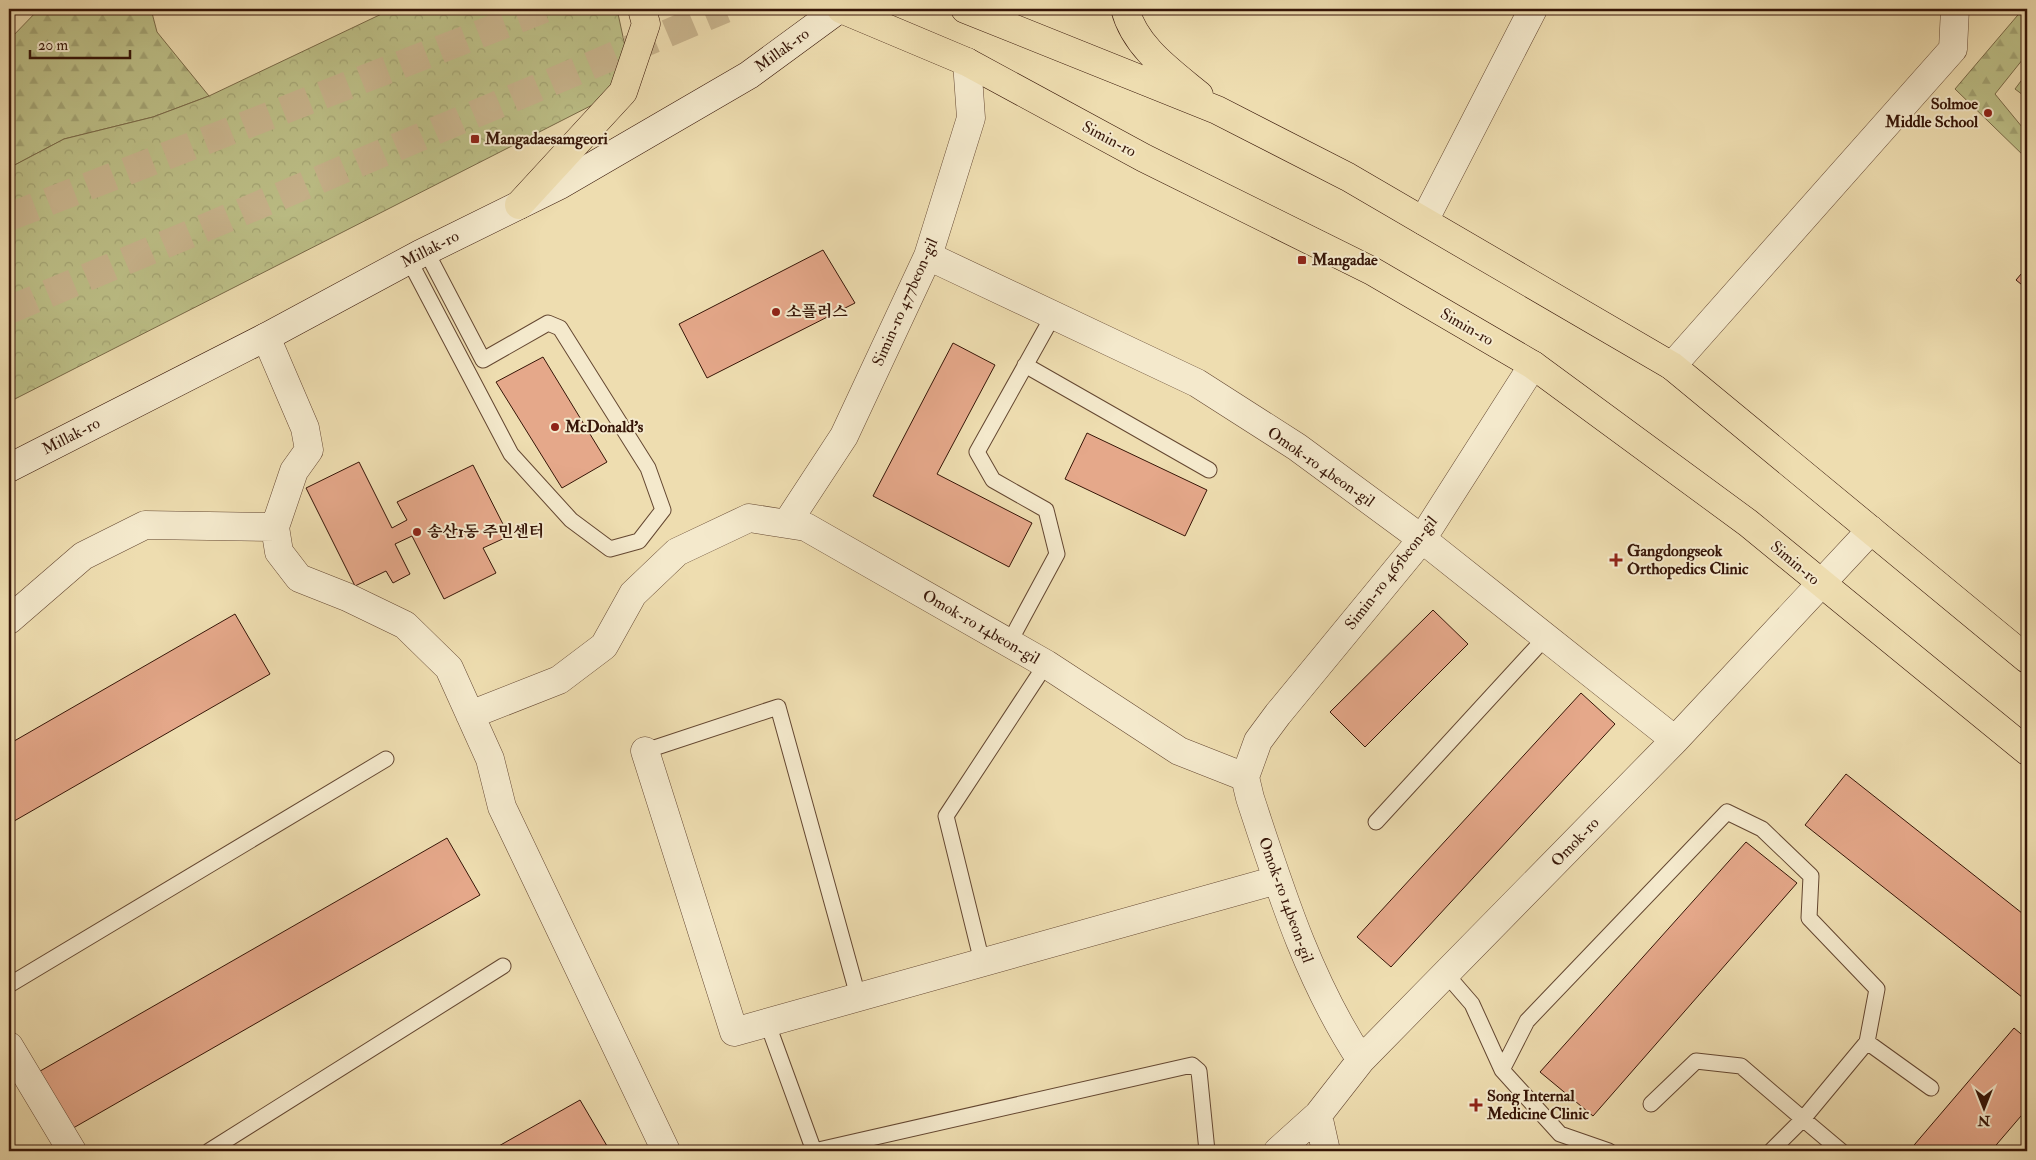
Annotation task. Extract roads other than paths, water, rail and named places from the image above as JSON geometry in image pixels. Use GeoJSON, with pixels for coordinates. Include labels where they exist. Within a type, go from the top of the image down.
{"type":"FeatureCollection","features":[{"type":"Feature","properties":{"kind":"main road"},"geometry":{"type":"LineString","coordinates":[[519,205],[623,92],[646,24],[642,9]]}},
{"type":"Feature","properties":{"kind":"main road","name":"Simin-ro"},"geometry":{"type":"LineString","coordinates":[[840,9],[967,62],[1144,158],[1372,271],[1533,365],[1748,523],[1819,584],[2027,751]]}},
{"type":"Feature","properties":{"kind":"main road"},"geometry":{"type":"LineString","coordinates":[[965,9],[1217,110],[1348,177],[1672,366],[2027,659]]}},
{"type":"Feature","properties":{"kind":"main road"},"geometry":{"type":"LineString","coordinates":[[1124,9],[1138,38],[1152,55],[1217,110]]}},
{"type":"Feature","properties":{"kind":"street","name":"Millak-ro"},"geometry":{"type":"LineString","coordinates":[[9,468],[266,337],[417,255],[560,184],[749,75],[840,9]]}},
{"type":"Feature","properties":{"kind":"street"},"geometry":{"type":"LineString","coordinates":[[1424,221],[1533,9]]}},
{"type":"Feature","properties":{"kind":"street"},"geometry":{"type":"LineString","coordinates":[[1672,366],[1954,49],[1955,9]]}},
{"type":"Feature","properties":{"kind":"street","name":"Simin-ro 477beon-gil"},"geometry":{"type":"LineString","coordinates":[[787,523],[844,436],[928,256],[971,118],[967,62]]}},
{"type":"Feature","properties":{"kind":"street","name":"Omok-ro 4beon-gil"},"geometry":{"type":"LineString","coordinates":[[928,256],[1197,383],[1297,447],[1422,539],[1675,740]]}},
{"type":"Feature","properties":{"kind":"street"},"geometry":{"type":"LineString","coordinates":[[266,337],[305,428],[309,450],[294,471],[275,527],[279,552],[299,578],[404,625],[449,668],[490,759],[502,807],[666,1151]]}},
{"type":"Feature","properties":{"kind":"street","name":"Simin-ro 465beon-gil"},"geometry":{"type":"LineString","coordinates":[[1245,776],[1258,741],[1422,539],[1533,365]]}},
{"type":"Feature","properties":{"kind":"street","name":"Omok-ro 14beon-gil"},"geometry":{"type":"LineString","coordinates":[[470,715],[559,680],[604,646],[633,594],[677,552],[749,518],[806,527],[1046,664],[1179,752],[1245,776],[1277,880],[1299,942],[1338,1026],[1361,1060]]}},
{"type":"Feature","properties":{"kind":"street"},"geometry":{"type":"LineString","coordinates":[[9,620],[83,556],[145,525],[275,527]]}},
{"type":"Feature","properties":{"kind":"street","name":"Omok-ro"},"geometry":{"type":"LineString","coordinates":[[1278,1151],[1318,1115],[1361,1060],[1675,740],[1871,530]]}},
{"type":"Feature","properties":{"kind":"street"},"geometry":{"type":"LineString","coordinates":[[645,751],[734,1032],[1277,880]]}},
{"type":"Feature","properties":{"kind":"street"},"geometry":{"type":"LineString","coordinates":[[9,1046],[72,1151]]}},
{"type":"Feature","properties":{"kind":"street"},"geometry":{"type":"LineString","coordinates":[[1318,1115],[1326,1151]]}},
{"type":"Feature","properties":{"kind":"lane"},"geometry":{"type":"LineString","coordinates":[[417,255],[483,360],[548,324],[560,328],[648,468],[663,510],[639,540],[610,550],[571,520],[511,454],[417,255]]}},
{"type":"Feature","properties":{"kind":"lane"},"geometry":{"type":"LineString","coordinates":[[1010,643],[1057,554],[1046,510],[993,480],[977,452],[1054,314]]}},
{"type":"Feature","properties":{"kind":"lane"},"geometry":{"type":"LineString","coordinates":[[1025,365],[1209,470]]}},
{"type":"Feature","properties":{"kind":"lane"},"geometry":{"type":"LineString","coordinates":[[1376,822],[1545,638]]}},
{"type":"Feature","properties":{"kind":"lane"},"geometry":{"type":"LineString","coordinates":[[982,962],[946,816],[1046,664]]}},
{"type":"Feature","properties":{"kind":"lane"},"geometry":{"type":"LineString","coordinates":[[645,751],[778,707],[858,996]]}},
{"type":"Feature","properties":{"kind":"lane"},"geometry":{"type":"LineString","coordinates":[[9,985],[386,759]]}},
{"type":"Feature","properties":{"kind":"lane"},"geometry":{"type":"LineString","coordinates":[[1502,1070],[1527,1021],[1726,812],[1762,829],[1811,876],[1809,918],[1877,989],[1867,1042],[1803,1119],[1771,1151]]}},
{"type":"Feature","properties":{"kind":"lane"},"geometry":{"type":"LineString","coordinates":[[209,1151],[503,966]]}},
{"type":"Feature","properties":{"kind":"lane"},"geometry":{"type":"LineString","coordinates":[[1446,974],[1472,1004],[1502,1070],[1560,1134],[1610,1151]]}},
{"type":"Feature","properties":{"kind":"lane"},"geometry":{"type":"LineString","coordinates":[[767,1022],[814,1151],[1192,1065],[1199,1071],[1207,1151]]}},
{"type":"Feature","properties":{"kind":"lane"},"geometry":{"type":"LineString","coordinates":[[1867,1042],[1931,1088]]}},
{"type":"Feature","properties":{"kind":"lane"},"geometry":{"type":"LineString","coordinates":[[1651,1104],[1696,1061],[1741,1066],[1840,1151]]}},
{"type":"Feature","properties":{"kind":"tunnel"},"geometry":{"type":"LineString","coordinates":[[9,217],[544,9]]}},
{"type":"Feature","properties":{"kind":"tunnel"},"geometry":{"type":"LineString","coordinates":[[9,310],[725,9]]}},
{"type":"Feature","properties":{"kind":"place","name":"Solmoe Middle School"},"geometry":{"type":"Point","coordinates":[1988,113]}},
{"type":"Feature","properties":{"kind":"place","name":"Mangadaesamgeori"},"geometry":{"type":"Point","coordinates":[475,139]}},
{"type":"Feature","properties":{"kind":"place","name":"Mangadae"},"geometry":{"type":"Point","coordinates":[1302,260]}},
{"type":"Feature","properties":{"kind":"place","name":"소플러스"},"geometry":{"type":"Point","coordinates":[776,312]}},
{"type":"Feature","properties":{"kind":"place","name":"McDonald's"},"geometry":{"type":"Point","coordinates":[555,427]}},
{"type":"Feature","properties":{"kind":"place","name":"송산1동 주민센터"},"geometry":{"type":"Point","coordinates":[417,532]}},
{"type":"Feature","properties":{"kind":"place","name":"Gangdongseok Orthopedics Clinic"},"geometry":{"type":"Point","coordinates":[1616,560]}},
{"type":"Feature","properties":{"kind":"place","name":"Song Internal Medicine Clinic"},"geometry":{"type":"Point","coordinates":[1476,1105]}}]}
